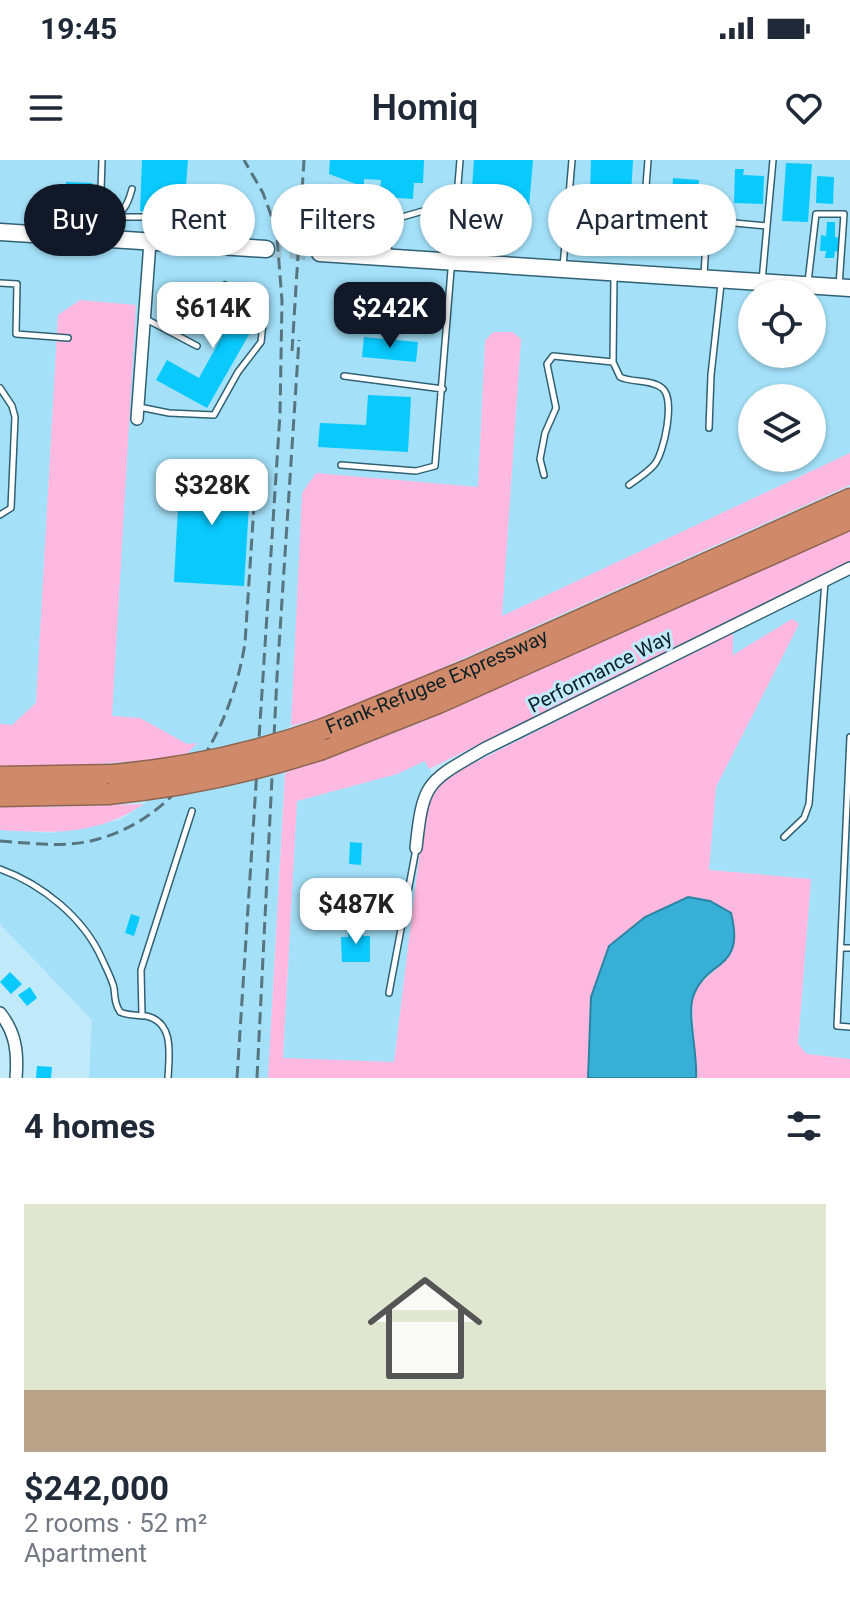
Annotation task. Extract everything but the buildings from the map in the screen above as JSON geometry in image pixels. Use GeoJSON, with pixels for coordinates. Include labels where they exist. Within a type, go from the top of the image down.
{"type":"FeatureCollection","features":[{"type":"Feature","properties":{"kind":"highway","name":"Frank-Refugee Expressway"},"geometry":{"type":"LineString","coordinates":[[0,777],[111,784],[265,748],[326,728],[468,670],[850,499]]}},
{"type":"Feature","properties":{"kind":"highway","name":"Frank-Refugee Expressway"},"geometry":{"type":"LineString","coordinates":[[0,796],[111,784],[220,778],[322,749],[438,703],[850,519]]}},
{"type":"Feature","properties":{"kind":"main road"},"geometry":{"type":"LineString","coordinates":[[0,232],[24,232]]}},
{"type":"Feature","properties":{"kind":"main road"},"geometry":{"type":"LineString","coordinates":[[255,248],[266,249]]}},
{"type":"Feature","properties":{"kind":"main road"},"geometry":{"type":"LineString","coordinates":[[370,256],[738,280]]}},
{"type":"Feature","properties":{"kind":"street"},"geometry":{"type":"LineString","coordinates":[[138,413],[149,256]]}},
{"type":"Feature","properties":{"kind":"street","name":"Performance Way"},"geometry":{"type":"LineString","coordinates":[[416,848],[420,808],[427,790],[439,774],[850,568]]}},
{"type":"Feature","properties":{"kind":"street"},"geometry":{"type":"LineString","coordinates":[[0,1013],[16,1046],[16,1078]]}},
{"type":"Feature","properties":{"kind":"lane"},"geometry":{"type":"LineString","coordinates":[[100,184],[102,160]]}},
{"type":"Feature","properties":{"kind":"lane"},"geometry":{"type":"LineString","coordinates":[[458,184],[460,160]]}},
{"type":"Feature","properties":{"kind":"lane"},"geometry":{"type":"LineString","coordinates":[[570,184],[572,160]]}},
{"type":"Feature","properties":{"kind":"lane"},"geometry":{"type":"LineString","coordinates":[[646,184],[648,160]]}},
{"type":"Feature","properties":{"kind":"lane"},"geometry":{"type":"LineString","coordinates":[[762,280],[773,160]]}},
{"type":"Feature","properties":{"kind":"lane"},"geometry":{"type":"LineString","coordinates":[[126,206],[132,189]]}},
{"type":"Feature","properties":{"kind":"lane"},"geometry":{"type":"LineString","coordinates":[[387,257],[389,228],[395,219],[420,212]]}},
{"type":"Feature","properties":{"kind":"lane"},"geometry":{"type":"LineString","coordinates":[[809,280],[816,214],[844,214],[844,287]]}},
{"type":"Feature","properties":{"kind":"lane"},"geometry":{"type":"LineString","coordinates":[[704,278],[707,225],[713,221],[767,226]]}},
{"type":"Feature","properties":{"kind":"lane"},"geometry":{"type":"LineString","coordinates":[[341,465],[416,471],[435,466],[452,256]]}},
{"type":"Feature","properties":{"kind":"lane"},"geometry":{"type":"LineString","coordinates":[[562,268],[563,256]]}},
{"type":"Feature","properties":{"kind":"lane"},"geometry":{"type":"LineString","coordinates":[[614,272],[613,362],[620,377],[657,385],[664,389],[669,400],[659,458],[629,485]]}},
{"type":"Feature","properties":{"kind":"lane"},"geometry":{"type":"LineString","coordinates":[[709,428],[711,375],[722,279]]}},
{"type":"Feature","properties":{"kind":"lane"},"geometry":{"type":"LineString","coordinates":[[0,283],[17,284],[16,334],[68,338]]}},
{"type":"Feature","properties":{"kind":"lane"},"geometry":{"type":"LineString","coordinates":[[138,413],[214,415],[238,372],[261,342],[264,313],[225,285]]}},
{"type":"Feature","properties":{"kind":"lane"},"geometry":{"type":"LineString","coordinates":[[145,318],[197,346]]}},
{"type":"Feature","properties":{"kind":"lane"},"geometry":{"type":"LineString","coordinates":[[544,475],[540,459],[545,433],[556,408],[547,364],[553,356],[613,362]]}},
{"type":"Feature","properties":{"kind":"lane"},"geometry":{"type":"LineString","coordinates":[[344,376],[443,389]]}},
{"type":"Feature","properties":{"kind":"lane"},"geometry":{"type":"LineString","coordinates":[[0,388],[15,417],[11,508],[0,515]]}},
{"type":"Feature","properties":{"kind":"lane"},"geometry":{"type":"LineString","coordinates":[[784,837],[804,818],[809,804],[825,580]]}},
{"type":"Feature","properties":{"kind":"lane"},"geometry":{"type":"LineString","coordinates":[[850,739],[837,1026],[850,1027]]}},
{"type":"Feature","properties":{"kind":"lane"},"geometry":{"type":"LineString","coordinates":[[142,1016],[141,970],[192,811]]}},
{"type":"Feature","properties":{"kind":"lane"},"geometry":{"type":"LineString","coordinates":[[389,993],[416,848]]}},
{"type":"Feature","properties":{"kind":"lane"},"geometry":{"type":"LineString","coordinates":[[0,869],[42,890],[78,922],[100,955],[120,1012],[159,1021],[168,1036],[168,1078]]}},
{"type":"Feature","properties":{"kind":"lane"},"geometry":{"type":"LineString","coordinates":[[841,948],[850,948]]}},
{"type":"Feature","properties":{"kind":"shaded area"},"geometry":{"type":"Polygon","coordinates":[[[0,160],[850,160],[850,453],[826,464],[826,384],[738,384],[738,472],[809,472],[502,616],[521,340],[485,341],[478,487],[316,474],[303,492],[268,1078],[89,1078],[92,1020],[0,924],[0,830],[51,833],[120,820],[144,804],[196,744],[187,744],[140,718],[112,716],[135,305],[80,300],[58,315],[36,704],[12,725],[0,724],[0,160]]]}},
{"type":"Feature","properties":{"kind":"shaded area"},"geometry":{"type":"Polygon","coordinates":[[[80,300],[136,305],[112,716],[140,718],[187,744],[197,743],[184,757],[87,765],[0,766],[0,724],[12,725],[36,703],[58,315],[80,300]]]}},
{"type":"Feature","properties":{"kind":"shaded area"},"geometry":{"type":"Polygon","coordinates":[[[493,332],[513,332],[521,339],[502,616],[809,472],[826,472],[826,464],[850,453],[850,485],[424,676],[325,717],[291,726],[302,493],[316,473],[478,487],[485,341],[493,332]]]}},
{"type":"Feature","properties":{"kind":"shaded area"},"geometry":{"type":"Polygon","coordinates":[[[850,530],[850,561],[429,769],[425,761],[397,774],[297,801],[283,1058],[394,1062],[424,817],[437,787],[462,769],[733,632],[733,655],[792,619],[799,624],[716,787],[709,870],[811,879],[798,1044],[807,1054],[850,1059],[850,1078],[696,1078],[692,999],[700,984],[727,959],[591,997],[588,1078],[268,1078],[285,773],[420,723],[850,530]]]}},
{"type":"Feature","properties":{"kind":"shaded area"},"geometry":{"type":"Polygon","coordinates":[[[850,561],[850,1059],[807,1054],[798,1044],[811,879],[709,870],[716,787],[799,624],[792,619],[733,655],[733,619],[850,561]]]}},
{"type":"Feature","properties":{"kind":"shaded area"},"geometry":{"type":"Polygon","coordinates":[[[426,760],[437,787],[424,817],[394,1062],[283,1059],[297,801],[397,774],[426,760]]]}},
{"type":"Feature","properties":{"kind":"shaded area"},"geometry":{"type":"Polygon","coordinates":[[[144,804],[92,827],[57,832],[0,830],[0,805],[144,804]]]}},
{"type":"Feature","properties":{"kind":"shaded area"},"geometry":{"type":"Polygon","coordinates":[[[688,897],[710,901],[731,913],[734,932],[729,955],[699,985],[693,997],[691,1014],[696,1078],[588,1078],[591,997],[609,946],[645,917],[688,897]]]}},
{"type":"Feature","properties":{"kind":"tunnel"},"geometry":{"type":"LineString","coordinates":[[266,249],[271,249]]}},
{"type":"Feature","properties":{"kind":"railway"},"geometry":{"type":"LineString","coordinates":[[237,1078],[280,414],[282,301],[277,237],[263,193],[244,160]]}},
{"type":"Feature","properties":{"kind":"railway"},"geometry":{"type":"LineString","coordinates":[[292,351],[304,160]]}},
{"type":"Feature","properties":{"kind":"railway"},"geometry":{"type":"LineString","coordinates":[[257,1078],[277,677],[299,340]]}},
{"type":"Feature","properties":{"kind":"railway"},"geometry":{"type":"LineString","coordinates":[[0,841],[75,843],[119,832],[149,815],[174,794],[196,768],[227,709],[245,643],[256,475]]}}]}
